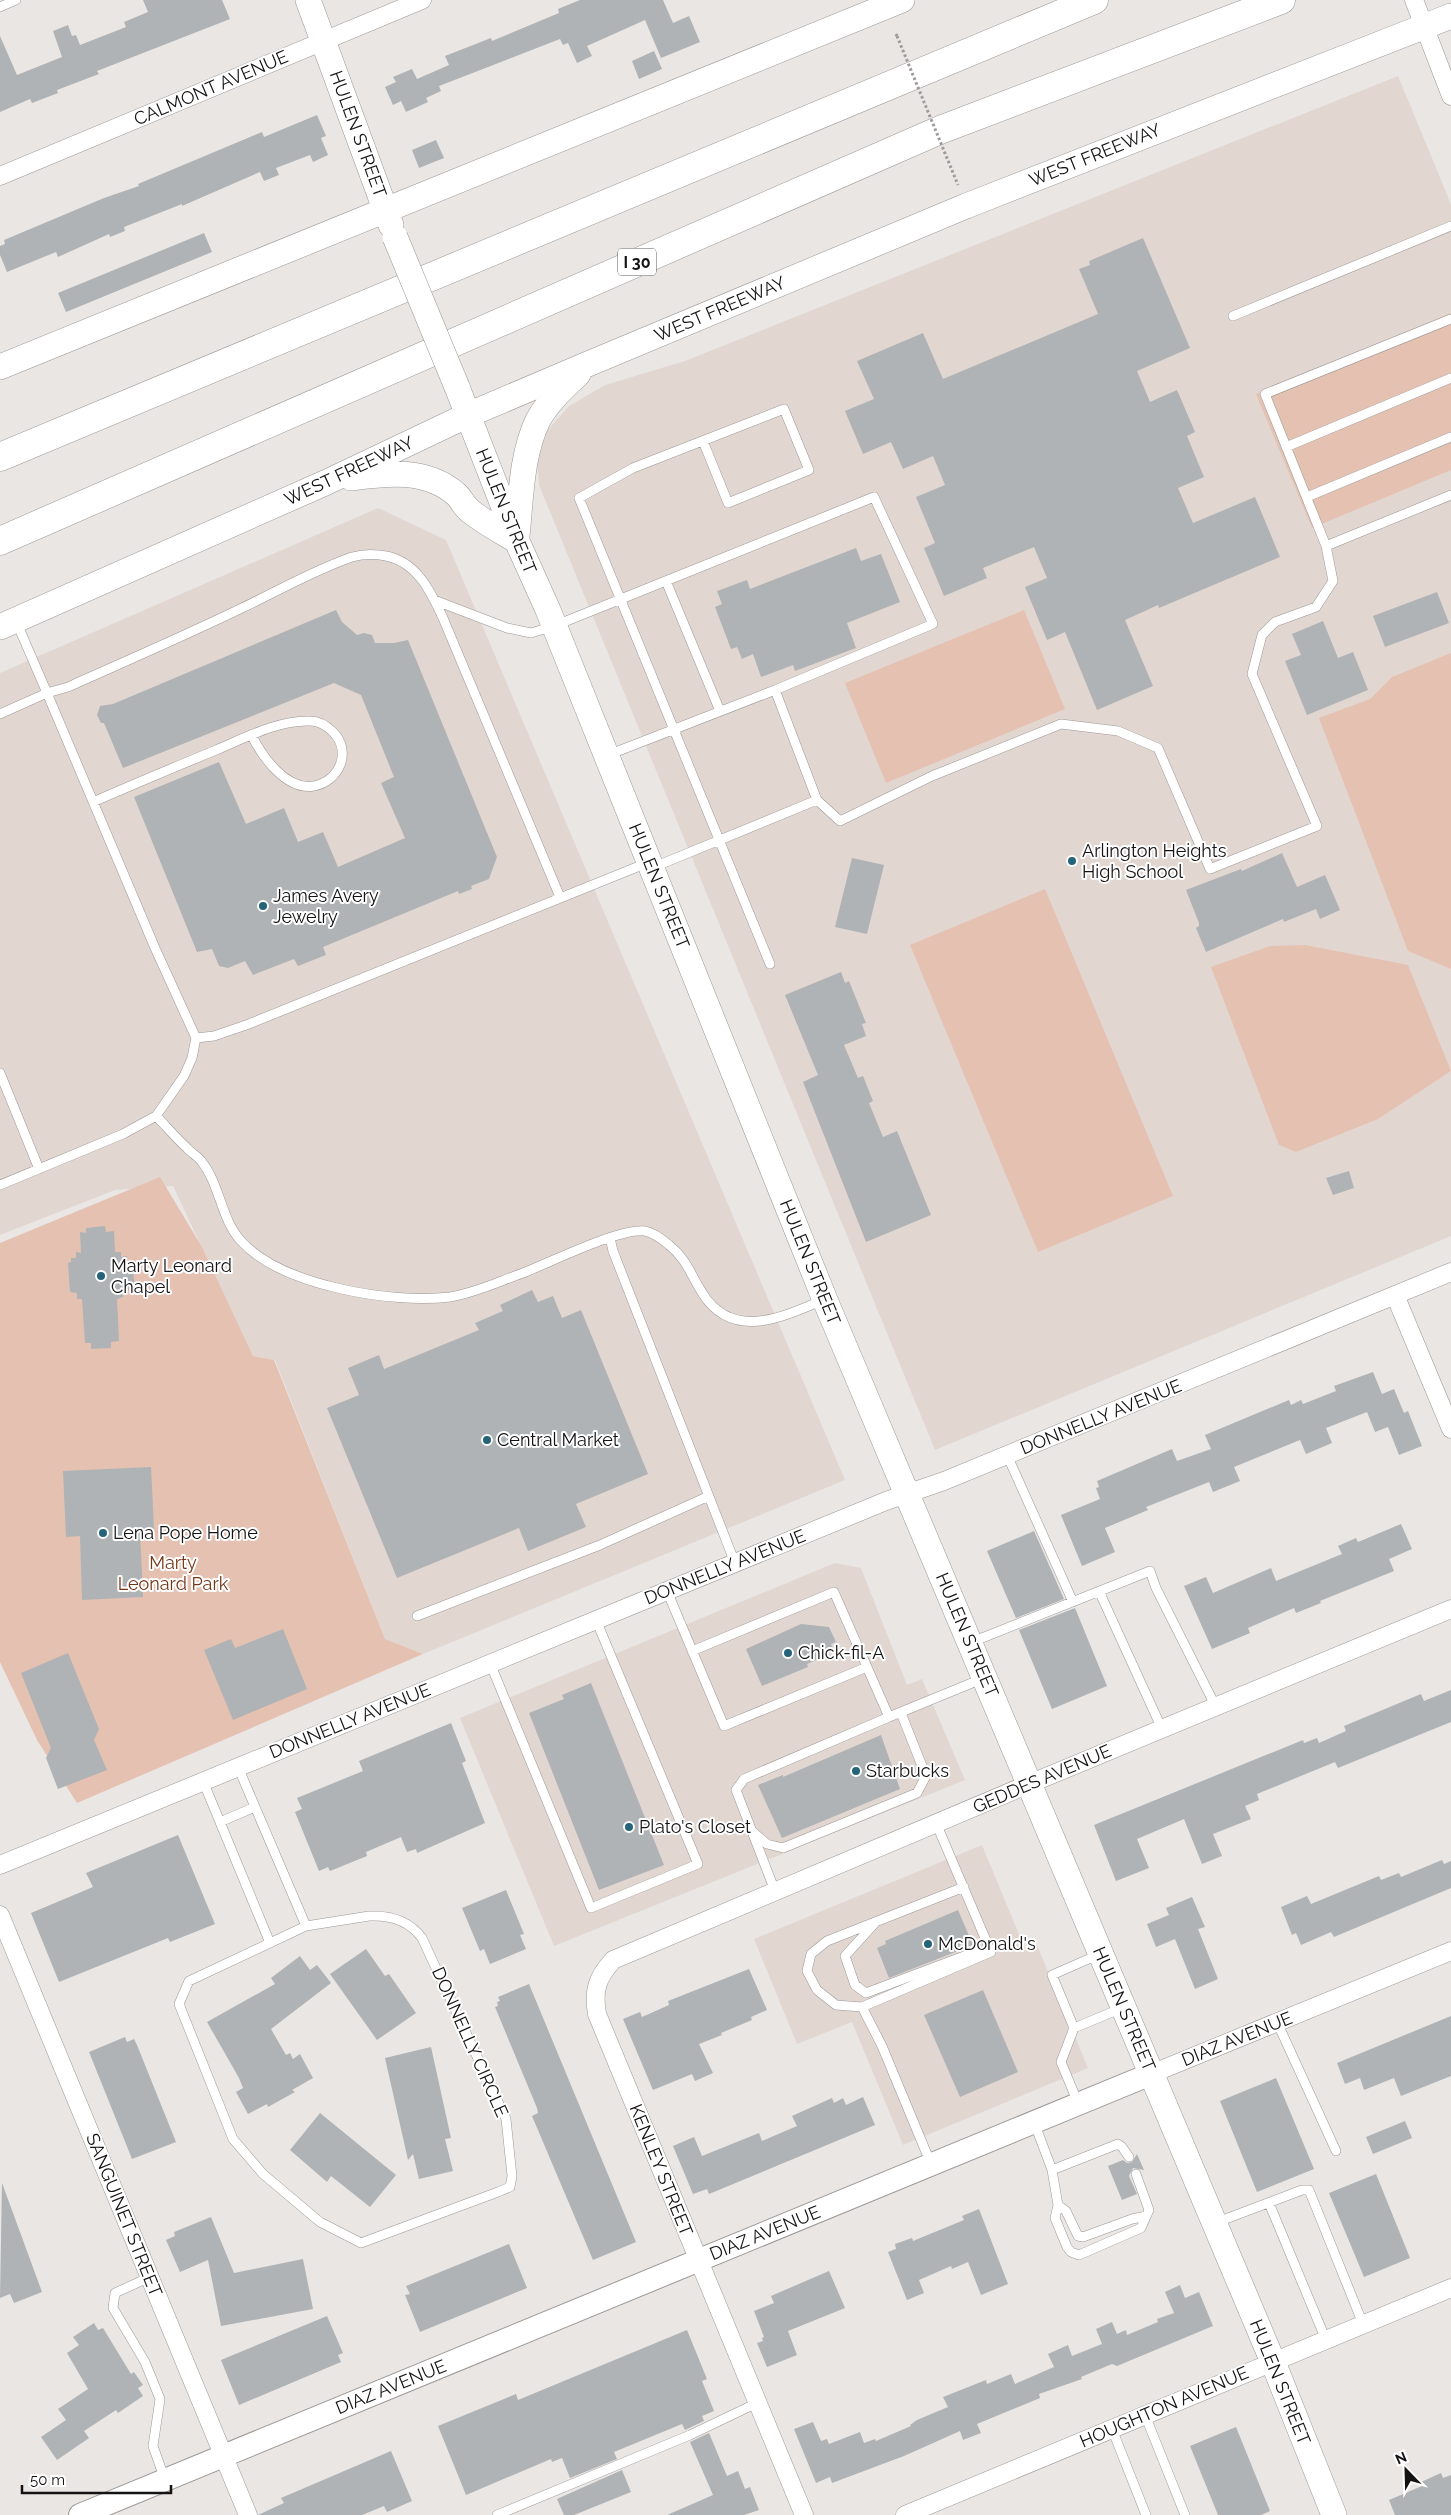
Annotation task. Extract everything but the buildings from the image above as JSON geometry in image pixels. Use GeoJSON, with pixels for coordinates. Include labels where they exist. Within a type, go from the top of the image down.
{"type":"FeatureCollection","features":[{"type":"Feature","properties":{"kind":"highway"},"geometry":{"type":"LineString","coordinates":[[0,457],[1094,0]]}},
{"type":"Feature","properties":{"kind":"highway","name":"I 30"},"geometry":{"type":"LineString","coordinates":[[0,540],[940,130],[1281,0]]}},
{"type":"Feature","properties":{"kind":"main road","name":"HULEN STREET"},"geometry":{"type":"LineString","coordinates":[[308,0],[325,41],[394,237],[457,387],[516,541],[554,626],[825,1300],[1273,2362],[1330,2514]]}},
{"type":"Feature","properties":{"kind":"main road"},"geometry":{"type":"LineString","coordinates":[[0,368],[385,209],[902,0]]}},
{"type":"Feature","properties":{"kind":"main road","name":"WEST FREEWAY"},"geometry":{"type":"LineString","coordinates":[[8,623],[327,482],[468,415],[966,206],[1419,10],[1451,16]]}},
{"type":"Feature","properties":{"kind":"main road"},"geometry":{"type":"LineString","coordinates":[[327,482],[397,473],[426,478],[447,488],[457,496],[467,509],[516,541],[528,450],[538,420],[558,393],[588,364]]}},
{"type":"Feature","properties":{"kind":"street","name":"CALMONT AVENUE"},"geometry":{"type":"LineString","coordinates":[[0,176],[422,0]]}},
{"type":"Feature","properties":{"kind":"street"},"geometry":{"type":"LineString","coordinates":[[1419,10],[1451,96]]}},
{"type":"Feature","properties":{"kind":"street","name":"DONNELLY AVENUE"},"geometry":{"type":"LineString","coordinates":[[0,1865],[735,1562],[907,1493],[944,1481],[1451,1272]]}},
{"type":"Feature","properties":{"kind":"street"},"geometry":{"type":"LineString","coordinates":[[1395,1296],[1451,1429]]}},
{"type":"Feature","properties":{"kind":"street","name":"GEDDES AVENUE"},"geometry":{"type":"LineString","coordinates":[[635,1950],[1029,1784],[1451,1610]]}},
{"type":"Feature","properties":{"kind":"street","name":"SANGUINET STREET"},"geometry":{"type":"LineString","coordinates":[[0,1915],[248,2515]]}},
{"type":"Feature","properties":{"kind":"street","name":"KENLEY STREET"},"geometry":{"type":"LineString","coordinates":[[635,1950],[613,1960],[601,1973],[597,1981],[594,1998],[597,2014],[697,2261],[804,2515]]}},
{"type":"Feature","properties":{"kind":"street","name":"DIAZ AVENUE"},"geometry":{"type":"LineString","coordinates":[[80,2515],[1451,1951]]}},
{"type":"Feature","properties":{"kind":"street","name":"HOUGHTON AVENUE"},"geometry":{"type":"LineString","coordinates":[[905,2515],[1451,2288]]}},
{"type":"Feature","properties":{"kind":"lane"},"geometry":{"type":"LineString","coordinates":[[0,7],[16,0]]}},
{"type":"Feature","properties":{"kind":"lane"},"geometry":{"type":"LineString","coordinates":[[1233,316],[1451,226]]}},
{"type":"Feature","properties":{"kind":"lane"},"geometry":{"type":"LineString","coordinates":[[775,690],[817,800],[840,821],[932,776],[1061,724],[1118,731],[1158,748],[1210,869],[1317,826],[1252,674],[1262,635],[1276,622],[1316,607],[1333,582],[1326,546],[1265,394],[1451,318]]}},
{"type":"Feature","properties":{"kind":"lane"},"geometry":{"type":"LineString","coordinates":[[1286,446],[1451,378]]}},
{"type":"Feature","properties":{"kind":"lane"},"geometry":{"type":"LineString","coordinates":[[703,441],[728,502],[809,470],[784,409],[633,468],[579,498],[770,964]]}},
{"type":"Feature","properties":{"kind":"lane"},"geometry":{"type":"LineString","coordinates":[[1307,497],[1451,437]]}},
{"type":"Feature","properties":{"kind":"lane"},"geometry":{"type":"LineString","coordinates":[[1326,546],[1451,495]]}},
{"type":"Feature","properties":{"kind":"lane"},"geometry":{"type":"LineString","coordinates":[[434,600],[506,628],[531,632],[554,626],[874,497],[933,624],[775,690],[606,756]]}},
{"type":"Feature","properties":{"kind":"lane"},"geometry":{"type":"LineString","coordinates":[[0,714],[47,693],[68,687],[191,632],[311,574],[353,557],[387,556],[405,563],[420,576],[434,600],[560,897]]}},
{"type":"Feature","properties":{"kind":"lane"},"geometry":{"type":"LineString","coordinates":[[666,581],[720,711]]}},
{"type":"Feature","properties":{"kind":"lane"},"geometry":{"type":"LineString","coordinates":[[0,1184],[124,1134],[156,1116],[184,1076],[192,1058],[196,1038],[179,1005],[47,693],[8,623]]}},
{"type":"Feature","properties":{"kind":"lane"},"geometry":{"type":"LineString","coordinates":[[93,802],[252,736],[297,720],[317,721],[328,727],[340,739],[344,752],[342,762],[337,771],[327,781],[312,786],[296,782],[282,776],[252,736]]}},
{"type":"Feature","properties":{"kind":"lane"},"geometry":{"type":"LineString","coordinates":[[196,1038],[227,1032],[269,1016],[560,897],[719,840],[817,800]]}},
{"type":"Feature","properties":{"kind":"lane"},"geometry":{"type":"LineString","coordinates":[[0,1074],[39,1169]]}},
{"type":"Feature","properties":{"kind":"lane"},"geometry":{"type":"LineString","coordinates":[[156,1116],[201,1161],[229,1222],[246,1245],[267,1260],[292,1273],[328,1286],[375,1296],[449,1297],[504,1280],[610,1238],[634,1231],[651,1233],[658,1236],[684,1259],[708,1301],[721,1312],[742,1321],[779,1318],[825,1300]]}},
{"type":"Feature","properties":{"kind":"lane"},"geometry":{"type":"LineString","coordinates":[[610,1238],[612,1251],[735,1562]]}},
{"type":"Feature","properties":{"kind":"lane"},"geometry":{"type":"LineString","coordinates":[[1007,1455],[1074,1602]]}},
{"type":"Feature","properties":{"kind":"lane"},"geometry":{"type":"LineString","coordinates":[[417,1616],[600,1545],[709,1496]]}},
{"type":"Feature","properties":{"kind":"lane"},"geometry":{"type":"LineString","coordinates":[[970,1643],[1150,1571],[1156,1588],[1216,1707]]}},
{"type":"Feature","properties":{"kind":"lane"},"geometry":{"type":"LineString","coordinates":[[667,1591],[724,1726],[867,1667]]}},
{"type":"Feature","properties":{"kind":"lane"},"geometry":{"type":"LineString","coordinates":[[1099,1591],[1162,1729]]}},
{"type":"Feature","properties":{"kind":"lane"},"geometry":{"type":"LineString","coordinates":[[692,1651],[834,1592],[889,1717]]}},
{"type":"Feature","properties":{"kind":"lane"},"geometry":{"type":"LineString","coordinates":[[490,1663],[591,1908],[698,1864],[596,1620]]}},
{"type":"Feature","properties":{"kind":"lane"},"geometry":{"type":"LineString","coordinates":[[775,1891],[736,1790],[744,1780],[984,1678]]}},
{"type":"Feature","properties":{"kind":"lane"},"geometry":{"type":"LineString","coordinates":[[751,1830],[767,1844],[783,1848],[917,1793],[926,1776],[901,1713]]}},
{"type":"Feature","properties":{"kind":"lane"},"geometry":{"type":"LineString","coordinates":[[238,1767],[306,1926]]}},
{"type":"Feature","properties":{"kind":"lane"},"geometry":{"type":"LineString","coordinates":[[203,1781],[270,1942]]}},
{"type":"Feature","properties":{"kind":"lane"},"geometry":{"type":"LineString","coordinates":[[220,1822],[255,1808]]}},
{"type":"Feature","properties":{"kind":"lane"},"geometry":{"type":"LineString","coordinates":[[936,1823],[992,1952]]}},
{"type":"Feature","properties":{"kind":"lane"},"geometry":{"type":"LineString","coordinates":[[964,1887],[827,1941],[811,1954],[807,1971],[817,1990],[836,2005],[862,2008],[992,1952]]}},
{"type":"Feature","properties":{"kind":"lane","name":"DONNELLY CIRCLE"},"geometry":{"type":"LineString","coordinates":[[385,1916],[415,1928],[422,1938],[506,2119],[512,2176],[510,2187],[361,2243],[320,2222],[263,2174],[233,2139],[179,2004],[189,1981],[270,1942],[306,1926],[385,1916]]}},
{"type":"Feature","properties":{"kind":"lane"},"geometry":{"type":"LineString","coordinates":[[877,1921],[844,1956],[855,1985],[866,1993],[975,1952],[992,1952]]}},
{"type":"Feature","properties":{"kind":"lane"},"geometry":{"type":"LineString","coordinates":[[1078,2104],[1061,2062],[1074,2028],[1052,1975],[1101,1954]]}},
{"type":"Feature","properties":{"kind":"lane"},"geometry":{"type":"LineString","coordinates":[[862,2008],[882,2046],[932,2164]]}},
{"type":"Feature","properties":{"kind":"lane"},"geometry":{"type":"LineString","coordinates":[[1074,2028],[1123,2008]]}},
{"type":"Feature","properties":{"kind":"lane"},"geometry":{"type":"LineString","coordinates":[[1277,2022],[1336,2151]]}},
{"type":"Feature","properties":{"kind":"lane"},"geometry":{"type":"LineString","coordinates":[[1034,2122],[1052,2170],[1058,2206],[1055,2218],[1071,2252],[1079,2255],[1141,2228],[1149,2210],[1148,2202],[1136,2174]]}},
{"type":"Feature","properties":{"kind":"lane"},"geometry":{"type":"LineString","coordinates":[[1052,2170],[1118,2144],[1129,2157]]}},
{"type":"Feature","properties":{"kind":"lane"},"geometry":{"type":"LineString","coordinates":[[1214,2223],[1302,2190],[1309,2190],[1363,2324]]}},
{"type":"Feature","properties":{"kind":"lane"},"geometry":{"type":"LineString","coordinates":[[1269,2203],[1326,2340]]}},
{"type":"Feature","properties":{"kind":"lane"},"geometry":{"type":"LineString","coordinates":[[1058,2206],[1066,2211],[1078,2236],[1083,2237],[1132,2219],[1146,2216]]}},
{"type":"Feature","properties":{"kind":"lane"},"geometry":{"type":"LineString","coordinates":[[150,2277],[115,2293],[113,2308],[145,2362],[160,2399],[153,2446],[166,2480]]}},
{"type":"Feature","properties":{"kind":"lane"},"geometry":{"type":"LineString","coordinates":[[497,2515],[690,2435],[757,2403]]}},
{"type":"Feature","properties":{"kind":"lane"},"geometry":{"type":"LineString","coordinates":[[1145,2415],[1185,2515]]}},
{"type":"Feature","properties":{"kind":"lane"},"geometry":{"type":"LineString","coordinates":[[1112,2429],[1146,2515]]}},
{"type":"Feature","properties":{"kind":"path"},"geometry":{"type":"LineString","coordinates":[[896,34],[958,185]]}},
{"type":"Feature","properties":{"kind":"shaded area","name":"Arlington Heights High School"},"geometry":{"type":"Polygon","coordinates":[[[1398,76],[1451,204],[1451,1236],[935,1450],[539,485],[537,456],[547,431],[569,406],[605,385],[685,361],[1398,76]]]}},
{"type":"Feature","properties":{"kind":"shaded area"},"geometry":{"type":"Polygon","coordinates":[[[378,508],[446,540],[845,1480],[423,1654],[385,1639],[275,1360],[253,1356],[173,1186],[115,1190],[0,1235],[0,673],[378,508]]]}},
{"type":"Feature","properties":{"kind":"shaded area"},"geometry":{"type":"Polygon","coordinates":[[[835,1563],[861,1568],[907,1685],[922,1679],[965,1780],[554,1946],[460,1718],[835,1563]]]}},
{"type":"Feature","properties":{"kind":"shaded area"},"geometry":{"type":"Polygon","coordinates":[[[982,1845],[1025,1949],[1037,1945],[1088,2068],[903,2145],[852,2022],[797,2044],[754,1939],[982,1845]]]}},
{"type":"Feature","properties":{"kind":"green space"},"geometry":{"type":"Polygon","coordinates":[[[1451,313],[1451,470],[1312,528],[1256,394],[1451,313]]]}},
{"type":"Feature","properties":{"kind":"green space"},"geometry":{"type":"Polygon","coordinates":[[[1024,610],[1065,709],[886,783],[845,683],[1024,610]]]}},
{"type":"Feature","properties":{"kind":"green space"},"geometry":{"type":"Polygon","coordinates":[[[1451,653],[1451,969],[1408,951],[1319,718],[1370,699],[1392,677],[1451,653]]]}},
{"type":"Feature","properties":{"kind":"green space"},"geometry":{"type":"Polygon","coordinates":[[[1045,889],[1173,1196],[1038,1252],[910,945],[1045,889]]]}},
{"type":"Feature","properties":{"kind":"green space"},"geometry":{"type":"Polygon","coordinates":[[[1305,945],[1408,965],[1451,1071],[1378,1119],[1296,1152],[1279,1145],[1211,967],[1270,946],[1305,945]]]}},
{"type":"Feature","properties":{"kind":"green space","name":"Marty Leonard Park"},"geometry":{"type":"Polygon","coordinates":[[[160,1177],[202,1247],[253,1356],[274,1360],[385,1639],[423,1654],[77,1803],[37,1740],[0,1662],[0,1243],[160,1177]]]}},
{"type":"Feature","properties":{"kind":"place","name":"Arlington Heights High School"},"geometry":{"type":"Point","coordinates":[1072,861]}},
{"type":"Feature","properties":{"kind":"place","name":"James Avery Jewelry"},"geometry":{"type":"Point","coordinates":[263,906]}},
{"type":"Feature","properties":{"kind":"place","name":"Marty Leonard Chapel"},"geometry":{"type":"Point","coordinates":[101,1276]}},
{"type":"Feature","properties":{"kind":"place","name":"Central Market"},"geometry":{"type":"Point","coordinates":[487,1440]}},
{"type":"Feature","properties":{"kind":"place","name":"Lena Pope Home"},"geometry":{"type":"Point","coordinates":[103,1533]}},
{"type":"Feature","properties":{"kind":"place","name":"Chick-fil-A"},"geometry":{"type":"Point","coordinates":[788,1653]}},
{"type":"Feature","properties":{"kind":"place","name":"Starbucks"},"geometry":{"type":"Point","coordinates":[856,1771]}},
{"type":"Feature","properties":{"kind":"place","name":"Plato's Closet"},"geometry":{"type":"Point","coordinates":[629,1827]}},
{"type":"Feature","properties":{"kind":"place","name":"McDonald's"},"geometry":{"type":"Point","coordinates":[928,1944]}}]}
